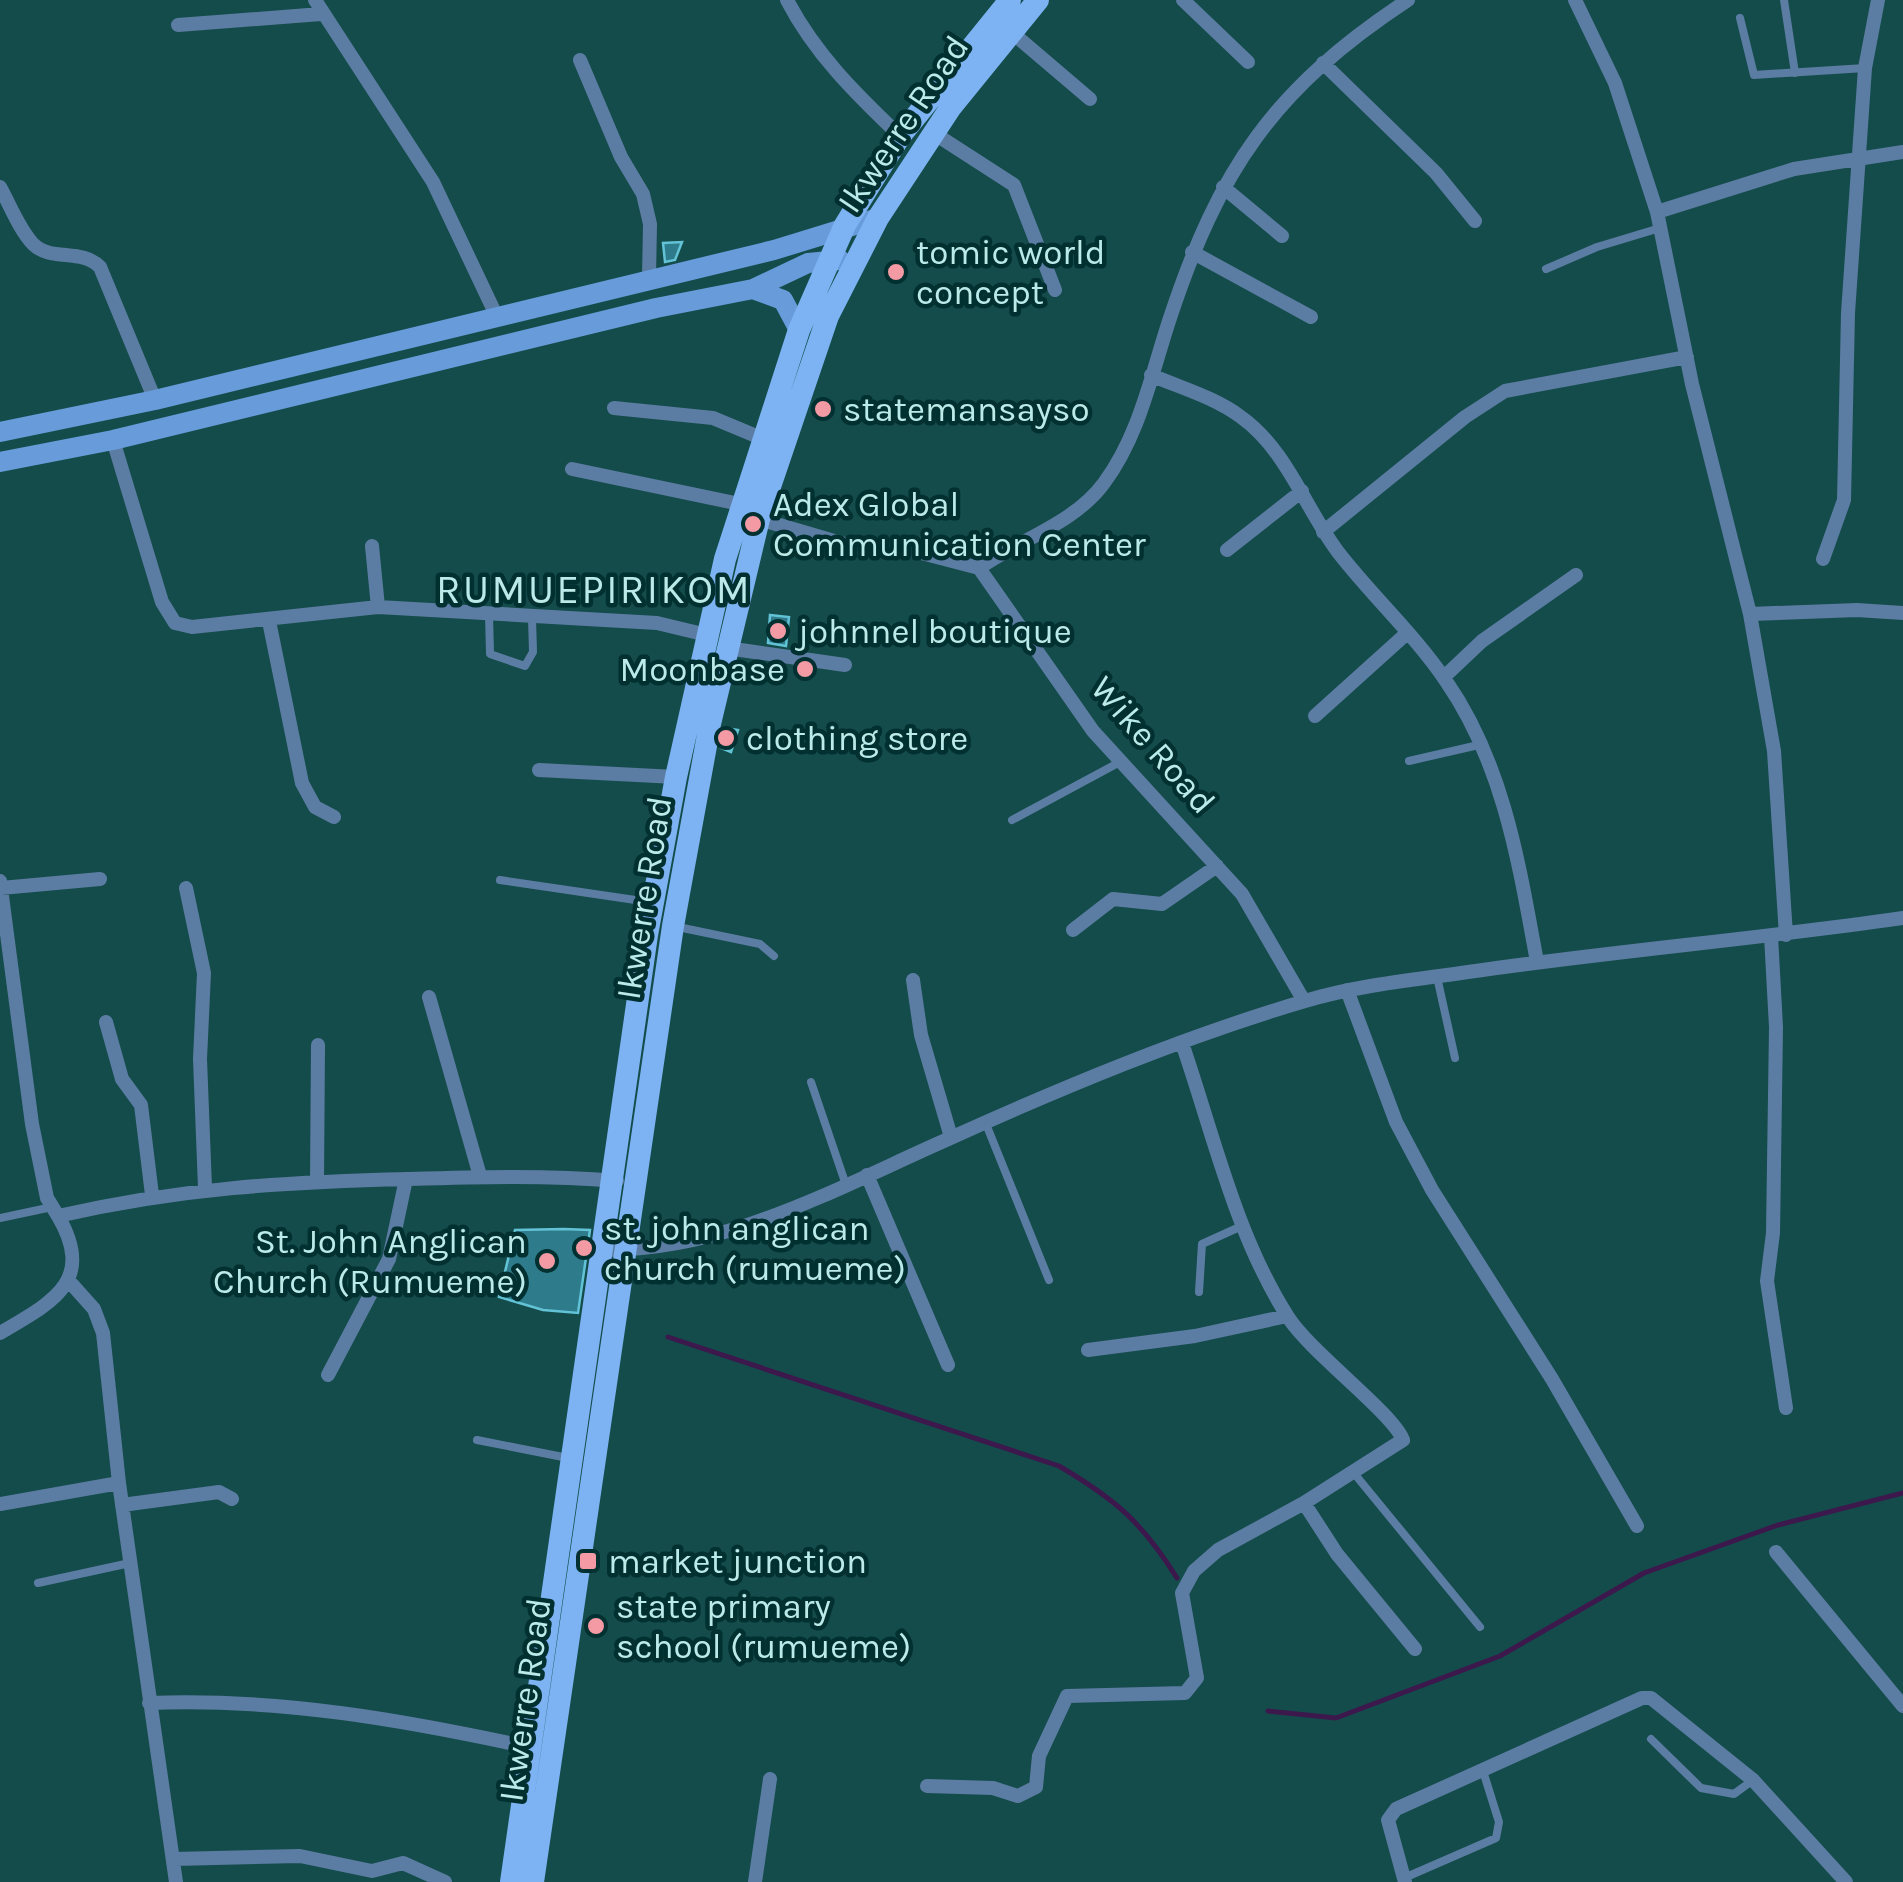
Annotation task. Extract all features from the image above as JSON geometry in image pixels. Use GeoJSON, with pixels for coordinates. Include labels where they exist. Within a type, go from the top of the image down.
{"type":"FeatureCollection","features":[{"type":"Feature","properties":{"kind":"main road","name":"Ikwerre Road"},"geometry":{"type":"LineString","coordinates":[[624,1182],[673,926],[740,504],[761,438],[819,267],[900,136],[1010,0]]}},
{"type":"Feature","properties":{"kind":"main road","name":"Ikwerre Road"},"geometry":{"type":"LineString","coordinates":[[533,1882],[624,1182],[654,902],[676,777],[717,641],[828,316],[878,218],[1009,30],[1038,0]]}},
{"type":"Feature","properties":{"kind":"main road","name":"Ikwerre Road"},"geometry":{"type":"LineString","coordinates":[[511,1882],[572,1459],[614,1250]]}},
{"type":"Feature","properties":{"kind":"street"},"geometry":{"type":"LineString","coordinates":[[788,0],[804,32],[830,66],[900,136]]}},
{"type":"Feature","properties":{"kind":"street"},"geometry":{"type":"LineString","coordinates":[[1184,0],[1248,62]]}},
{"type":"Feature","properties":{"kind":"street"},"geometry":{"type":"LineString","coordinates":[[759,519],[858,548],[906,549],[979,568],[1094,496],[1140,416],[1192,252],[1223,188],[1288,94],[1408,0]]}},
{"type":"Feature","properties":{"kind":"street"},"geometry":{"type":"LineString","coordinates":[[1576,0],[1615,83],[1657,212],[1687,357],[1750,614],[1774,751],[1778,936],[1773,1233],[1767,1281],[1786,1408]]}},
{"type":"Feature","properties":{"kind":"street"},"geometry":{"type":"LineString","coordinates":[[1823,558],[1844,500],[1848,314],[1864,68],[1878,0]]}},
{"type":"Feature","properties":{"kind":"street"},"geometry":{"type":"LineString","coordinates":[[178,25],[318,7],[433,182],[497,317]]}},
{"type":"Feature","properties":{"kind":"street"},"geometry":{"type":"LineString","coordinates":[[1009,30],[1090,99]]}},
{"type":"Feature","properties":{"kind":"street"},"geometry":{"type":"LineString","coordinates":[[580,60],[621,157],[643,194],[650,224],[649,277]]}},
{"type":"Feature","properties":{"kind":"street"},"geometry":{"type":"LineString","coordinates":[[1324,63],[1436,173],[1474,221]]}},
{"type":"Feature","properties":{"kind":"street"},"geometry":{"type":"LineString","coordinates":[[934,134],[1014,185],[1056,290]]}},
{"type":"Feature","properties":{"kind":"street"},"geometry":{"type":"LineString","coordinates":[[1657,212],[1743,182],[1860,156],[1903,152]]}},
{"type":"Feature","properties":{"kind":"street"},"geometry":{"type":"LineString","coordinates":[[0,187],[34,244],[44,251],[81,255],[100,268],[155,400]]}},
{"type":"Feature","properties":{"kind":"street"},"geometry":{"type":"LineString","coordinates":[[1223,188],[1282,236]]}},
{"type":"Feature","properties":{"kind":"street"},"geometry":{"type":"LineString","coordinates":[[0,432],[155,400],[649,277],[774,250],[845,225],[878,218]]}},
{"type":"Feature","properties":{"kind":"street"},"geometry":{"type":"LineString","coordinates":[[774,250],[819,267]]}},
{"type":"Feature","properties":{"kind":"street"},"geometry":{"type":"LineString","coordinates":[[1192,252],[1311,318]]}},
{"type":"Feature","properties":{"kind":"street"},"geometry":{"type":"LineString","coordinates":[[0,462],[113,440],[656,308],[754,289],[819,267],[856,260]]}},
{"type":"Feature","properties":{"kind":"street"},"geometry":{"type":"LineString","coordinates":[[819,267],[828,316]]}},
{"type":"Feature","properties":{"kind":"street"},"geometry":{"type":"LineString","coordinates":[[754,289],[782,300],[799,330]]}},
{"type":"Feature","properties":{"kind":"street"},"geometry":{"type":"LineString","coordinates":[[1323,532],[1465,416],[1505,391],[1687,357]]}},
{"type":"Feature","properties":{"kind":"street"},"geometry":{"type":"LineString","coordinates":[[1151,375],[1214,400],[1242,417],[1266,440],[1302,491],[1323,532],[1444,677],[1483,744],[1512,834],[1537,962]]}},
{"type":"Feature","properties":{"kind":"street"},"geometry":{"type":"LineString","coordinates":[[614,408],[713,418],[761,438]]}},
{"type":"Feature","properties":{"kind":"street"},"geometry":{"type":"LineString","coordinates":[[113,440],[162,602],[175,623],[192,628],[378,607],[657,623],[717,641],[845,664]]}},
{"type":"Feature","properties":{"kind":"street"},"geometry":{"type":"LineString","coordinates":[[572,469],[740,504]]}},
{"type":"Feature","properties":{"kind":"street"},"geometry":{"type":"LineString","coordinates":[[1227,550],[1302,491]]}},
{"type":"Feature","properties":{"kind":"street"},"geometry":{"type":"LineString","coordinates":[[372,546],[378,607]]}},
{"type":"Feature","properties":{"kind":"street","name":"Wike Road"},"geometry":{"type":"LineString","coordinates":[[979,568],[1093,730],[1250,907],[1304,1001]]}},
{"type":"Feature","properties":{"kind":"street"},"geometry":{"type":"LineString","coordinates":[[1444,677],[1482,641],[1576,575]]}},
{"type":"Feature","properties":{"kind":"street"},"geometry":{"type":"LineString","coordinates":[[1750,614],[1858,610],[1903,613]]}},
{"type":"Feature","properties":{"kind":"street"},"geometry":{"type":"LineString","coordinates":[[269,621],[302,784],[315,807],[334,817]]}},
{"type":"Feature","properties":{"kind":"street"},"geometry":{"type":"LineString","coordinates":[[1315,716],[1406,634]]}},
{"type":"Feature","properties":{"kind":"street"},"geometry":{"type":"LineString","coordinates":[[539,770],[676,777]]}},
{"type":"Feature","properties":{"kind":"street"},"geometry":{"type":"LineString","coordinates":[[1074,930],[1113,899],[1162,904],[1217,866]]}},
{"type":"Feature","properties":{"kind":"street"},"geometry":{"type":"LineString","coordinates":[[0,1332],[44,1306],[69,1281],[74,1256],[72,1239],[55,1211],[32,1124],[7,975],[0,885],[100,878]]}},
{"type":"Feature","properties":{"kind":"street"},"geometry":{"type":"LineString","coordinates":[[186,888],[204,973],[200,1058],[206,1188]]}},
{"type":"Feature","properties":{"kind":"street"},"geometry":{"type":"LineString","coordinates":[[614,1250],[680,1244],[751,1226],[951,1137],[1182,1044],[1304,1001],[1347,990],[1537,962],[1903,918]]}},
{"type":"Feature","properties":{"kind":"street"},"geometry":{"type":"LineString","coordinates":[[913,980],[921,1036],[951,1137]]}},
{"type":"Feature","properties":{"kind":"street"},"geometry":{"type":"LineString","coordinates":[[1347,990],[1396,1122],[1432,1190],[1552,1379],[1636,1526]]}},
{"type":"Feature","properties":{"kind":"street"},"geometry":{"type":"LineString","coordinates":[[429,998],[480,1176]]}},
{"type":"Feature","properties":{"kind":"street"},"geometry":{"type":"LineString","coordinates":[[106,1022],[122,1079],[141,1105],[152,1195]]}},
{"type":"Feature","properties":{"kind":"street"},"geometry":{"type":"LineString","coordinates":[[926,1786],[993,1788],[1018,1796],[1036,1787],[1039,1756],[1067,1696],[1185,1693],[1194,1688],[1197,1678],[1182,1594],[1194,1570],[1218,1550],[1304,1503],[1403,1437],[1304,1340],[1286,1316],[1244,1225],[1182,1044]]}},
{"type":"Feature","properties":{"kind":"street"},"geometry":{"type":"LineString","coordinates":[[317,1180],[318,1045]]}},
{"type":"Feature","properties":{"kind":"street"},"geometry":{"type":"LineString","coordinates":[[867,1175],[948,1364]]}},
{"type":"Feature","properties":{"kind":"street"},"geometry":{"type":"LineString","coordinates":[[55,1211],[206,1188],[317,1180],[480,1176],[624,1182]]}},
{"type":"Feature","properties":{"kind":"street"},"geometry":{"type":"LineString","coordinates":[[328,1375],[389,1259],[406,1179]]}},
{"type":"Feature","properties":{"kind":"street"},"geometry":{"type":"LineString","coordinates":[[69,1281],[94,1309],[104,1333],[119,1483],[176,1882]]}},
{"type":"Feature","properties":{"kind":"street"},"geometry":{"type":"LineString","coordinates":[[1088,1350],[1195,1336],[1286,1316]]}},
{"type":"Feature","properties":{"kind":"street"},"geometry":{"type":"LineString","coordinates":[[0,1504],[119,1483]]}},
{"type":"Feature","properties":{"kind":"street"},"geometry":{"type":"LineString","coordinates":[[122,1504],[219,1492],[232,1499]]}},
{"type":"Feature","properties":{"kind":"street"},"geometry":{"type":"LineString","coordinates":[[1304,1503],[1337,1554],[1415,1649]]}},
{"type":"Feature","properties":{"kind":"street"},"geometry":{"type":"LineString","coordinates":[[1776,1552],[1903,1706]]}},
{"type":"Feature","properties":{"kind":"street"},"geometry":{"type":"LineString","coordinates":[[1404,1880],[1388,1820],[1396,1809],[1642,1698],[1651,1698],[1753,1780],[1846,1882]]}},
{"type":"Feature","properties":{"kind":"street"},"geometry":{"type":"LineString","coordinates":[[149,1703],[302,1705],[388,1717],[532,1748]]}},
{"type":"Feature","properties":{"kind":"street"},"geometry":{"type":"LineString","coordinates":[[755,1882],[770,1779]]}},
{"type":"Feature","properties":{"kind":"street"},"geometry":{"type":"LineString","coordinates":[[174,1859],[300,1856],[372,1871],[403,1863],[445,1882]]}},
{"type":"Feature","properties":{"kind":"lane"},"geometry":{"type":"LineString","coordinates":[[1784,0],[1795,73]]}},
{"type":"Feature","properties":{"kind":"lane"},"geometry":{"type":"LineString","coordinates":[[1740,18],[1750,73],[1769,77],[1864,68]]}},
{"type":"Feature","properties":{"kind":"lane"},"geometry":{"type":"LineString","coordinates":[[1546,269],[1596,247],[1660,228]]}},
{"type":"Feature","properties":{"kind":"lane"},"geometry":{"type":"LineString","coordinates":[[489,614],[490,654],[525,666],[534,652],[532,618]]}},
{"type":"Feature","properties":{"kind":"lane"},"geometry":{"type":"LineString","coordinates":[[1409,760],[1483,744]]}},
{"type":"Feature","properties":{"kind":"lane"},"geometry":{"type":"LineString","coordinates":[[1012,820],[1120,762]]}},
{"type":"Feature","properties":{"kind":"lane"},"geometry":{"type":"LineString","coordinates":[[500,880],[654,902]]}},
{"type":"Feature","properties":{"kind":"lane"},"geometry":{"type":"LineString","coordinates":[[673,926],[760,944],[774,956]]}},
{"type":"Feature","properties":{"kind":"lane"},"geometry":{"type":"LineString","coordinates":[[1438,977],[1455,1058]]}},
{"type":"Feature","properties":{"kind":"lane"},"geometry":{"type":"LineString","coordinates":[[811,1082],[846,1184]]}},
{"type":"Feature","properties":{"kind":"lane"},"geometry":{"type":"LineString","coordinates":[[986,1124],[1048,1280]]}},
{"type":"Feature","properties":{"kind":"lane"},"geometry":{"type":"LineString","coordinates":[[0,1218],[55,1211]]}},
{"type":"Feature","properties":{"kind":"lane"},"geometry":{"type":"LineString","coordinates":[[1200,1292],[1202,1244],[1244,1225]]}},
{"type":"Feature","properties":{"kind":"lane"},"geometry":{"type":"LineString","coordinates":[[477,1440],[572,1459]]}},
{"type":"Feature","properties":{"kind":"lane"},"geometry":{"type":"LineString","coordinates":[[1354,1472],[1480,1627]]}},
{"type":"Feature","properties":{"kind":"lane"},"geometry":{"type":"LineString","coordinates":[[38,1583],[130,1564]]}},
{"type":"Feature","properties":{"kind":"lane"},"geometry":{"type":"LineString","coordinates":[[1651,1739],[1701,1788],[1734,1794],[1753,1780]]}},
{"type":"Feature","properties":{"kind":"lane"},"geometry":{"type":"LineString","coordinates":[[1404,1880],[1496,1838],[1499,1822],[1482,1771]]}},
{"type":"Feature","properties":{"kind":"building"},"geometry":{"type":"Polygon","coordinates":[[[682,242],[675,260],[665,262],[663,243],[682,242]]]}},
{"type":"Feature","properties":{"kind":"building","name":"johnnel boutique"},"geometry":{"type":"Polygon","coordinates":[[[770,615],[789,617],[786,646],[768,643],[770,615]]]}},
{"type":"Feature","properties":{"kind":"building","name":"clothing store"},"geometry":{"type":"Polygon","coordinates":[[[725,728],[738,730],[731,752],[721,748],[725,728]]]}},
{"type":"Feature","properties":{"kind":"building","name":"St. John Anglican Church (Rumueme)"},"geometry":{"type":"Polygon","coordinates":[[[515,1230],[590,1230],[578,1313],[543,1310],[499,1297],[515,1230]]]}},
{"type":"Feature","properties":{"kind":"waterway"},"geometry":{"type":"LineString","coordinates":[[668,1337],[1059,1466],[1126,1513],[1177,1578]]}},
{"type":"Feature","properties":{"kind":"waterway"},"geometry":{"type":"LineString","coordinates":[[1268,1711],[1336,1718],[1500,1656],[1644,1573],[1778,1525],[1903,1493]]}},
{"type":"Feature","properties":{"kind":"place","name":"tomic world concept"},"geometry":{"type":"Point","coordinates":[896,272]}},
{"type":"Feature","properties":{"kind":"place","name":"statemansayso"},"geometry":{"type":"Point","coordinates":[823,409]}},
{"type":"Feature","properties":{"kind":"place","name":"Adex Global Communication Center"},"geometry":{"type":"Point","coordinates":[753,524]}},
{"type":"Feature","properties":{"kind":"place","name":"johnnel boutique"},"geometry":{"type":"Point","coordinates":[778,631]}},
{"type":"Feature","properties":{"kind":"place","name":"Moonbase"},"geometry":{"type":"Point","coordinates":[805,669]}},
{"type":"Feature","properties":{"kind":"place","name":"clothing store"},"geometry":{"type":"Point","coordinates":[726,738]}},
{"type":"Feature","properties":{"kind":"place","name":"st. john anglican church (rumueme)"},"geometry":{"type":"Point","coordinates":[584,1248]}},
{"type":"Feature","properties":{"kind":"place","name":"St. John Anglican Church (Rumueme)"},"geometry":{"type":"Point","coordinates":[547,1261]}},
{"type":"Feature","properties":{"kind":"place","name":"market junction"},"geometry":{"type":"Point","coordinates":[588,1561]}},
{"type":"Feature","properties":{"kind":"place","name":"state primary school (rumueme)"},"geometry":{"type":"Point","coordinates":[596,1626]}},
{"type":"Feature","properties":{"kind":"district","name":"RUMUEPIRIKOM"},"geometry":{"type":"Point","coordinates":[594,589]}}]}
